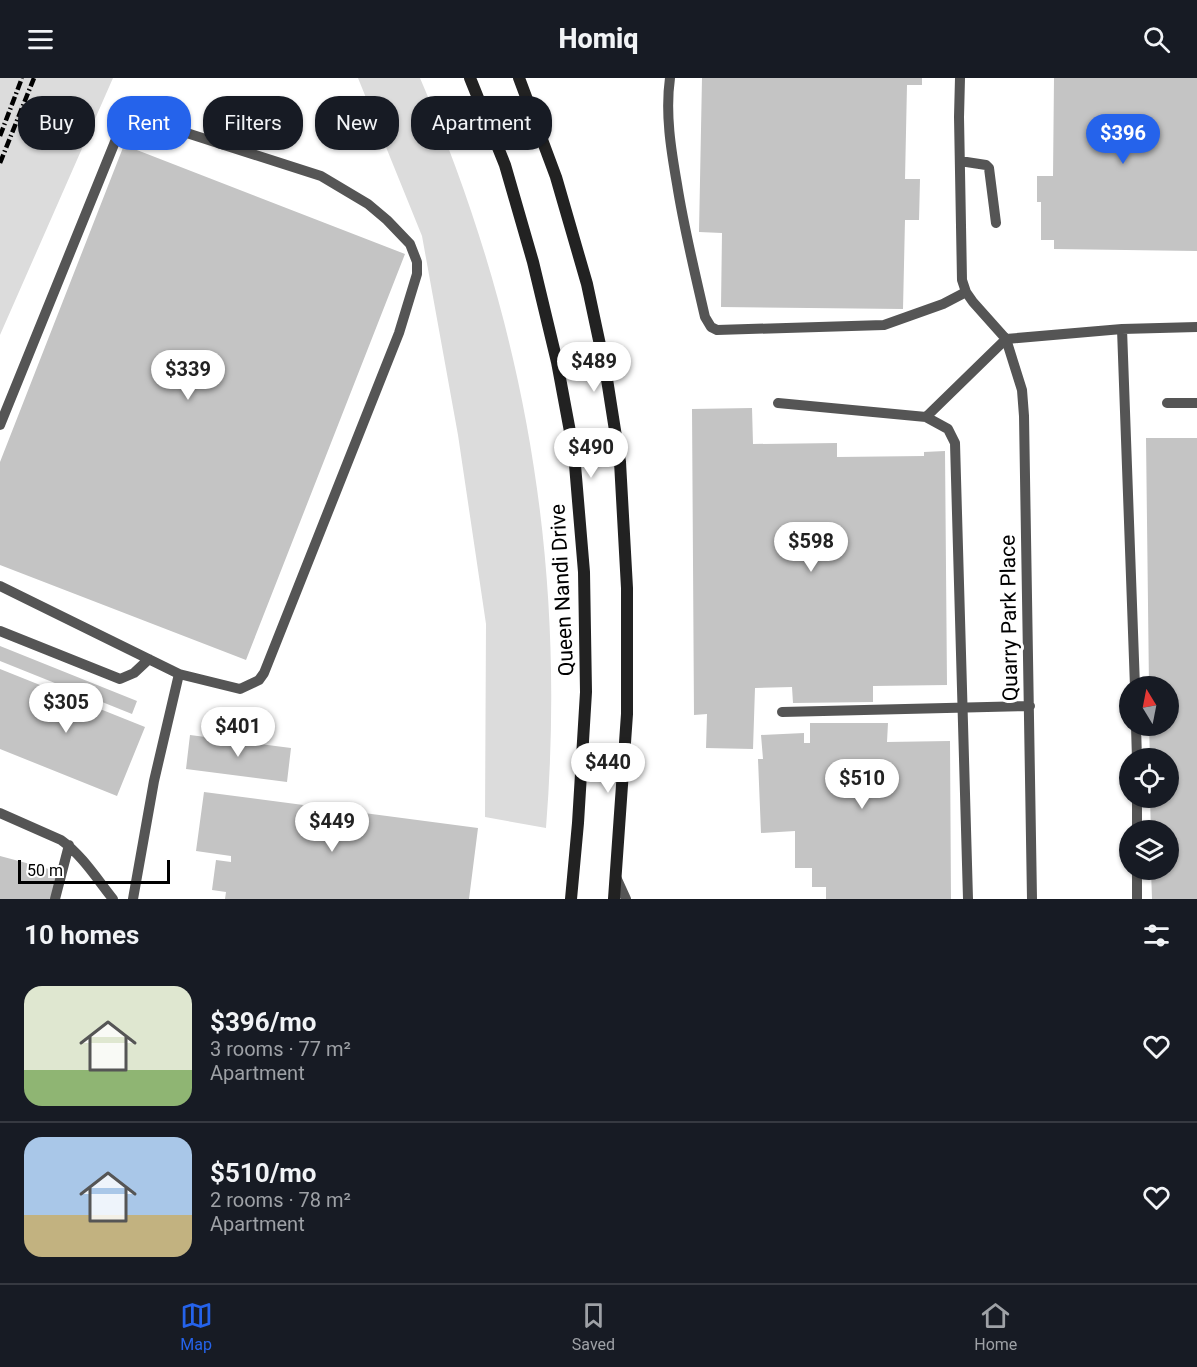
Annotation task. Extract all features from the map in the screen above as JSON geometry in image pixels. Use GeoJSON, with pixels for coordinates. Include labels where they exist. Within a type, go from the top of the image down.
{"type":"FeatureCollection","features":[{"type":"Feature","properties":{"kind":"main road","name":"Queen Nandi Drive"},"geometry":{"type":"LineString","coordinates":[[470,78],[505,165],[533,262],[557,362],[574,453],[584,572],[586,692],[571,899]]}},
{"type":"Feature","properties":{"kind":"main road"},"geometry":{"type":"LineString","coordinates":[[519,78],[556,177],[587,284],[606,373],[620,462],[627,588],[627,714],[614,899]]}},
{"type":"Feature","properties":{"kind":"lane"},"geometry":{"type":"LineString","coordinates":[[670,78],[668,94],[671,153],[684,229],[705,317],[711,327],[717,330],[884,325],[943,304],[966,292]]}},
{"type":"Feature","properties":{"kind":"lane"},"geometry":{"type":"LineString","coordinates":[[960,78],[958,117],[962,280],[966,292],[1006,339]]}},
{"type":"Feature","properties":{"kind":"lane"},"geometry":{"type":"LineString","coordinates":[[0,425],[121,127],[132,119],[137,117],[321,176],[368,204],[410,244],[417,262],[417,274],[399,333],[264,673],[259,680],[240,689],[179,674],[0,586]]}},
{"type":"Feature","properties":{"kind":"lane"},"geometry":{"type":"LineString","coordinates":[[960,161],[986,165],[989,168],[996,223]]}},
{"type":"Feature","properties":{"kind":"lane"},"geometry":{"type":"LineString","coordinates":[[926,417],[1006,339],[1122,329],[1197,327]]}},
{"type":"Feature","properties":{"kind":"lane"},"geometry":{"type":"LineString","coordinates":[[1122,329],[1135,676]]}},
{"type":"Feature","properties":{"kind":"lane","name":"Quarry Park Place"},"geometry":{"type":"LineString","coordinates":[[1006,339],[1022,390],[1024,416],[1032,899]]}},
{"type":"Feature","properties":{"kind":"lane"},"geometry":{"type":"LineString","coordinates":[[778,403],[926,417],[948,429],[956,443],[968,899]]}},
{"type":"Feature","properties":{"kind":"lane"},"geometry":{"type":"LineString","coordinates":[[1167,404],[1197,403]]}},
{"type":"Feature","properties":{"kind":"lane"},"geometry":{"type":"LineString","coordinates":[[0,632],[120,679],[134,674],[149,658]]}},
{"type":"Feature","properties":{"kind":"lane"},"geometry":{"type":"LineString","coordinates":[[133,896],[154,781],[179,674]]}},
{"type":"Feature","properties":{"kind":"lane"},"geometry":{"type":"LineString","coordinates":[[782,712],[1030,706]]}},
{"type":"Feature","properties":{"kind":"lane"},"geometry":{"type":"LineString","coordinates":[[0,813],[69,845],[113,899]]}},
{"type":"Feature","properties":{"kind":"lane"},"geometry":{"type":"LineString","coordinates":[[55,899],[69,845]]}},
{"type":"Feature","properties":{"kind":"lane"},"geometry":{"type":"LineString","coordinates":[[616,876],[626,899]]}},
{"type":"Feature","properties":{"kind":"lane"},"geometry":{"type":"LineString","coordinates":[[1137,880],[1137,899]]}},
{"type":"Feature","properties":{"kind":"shaded area"},"geometry":{"type":"Polygon","coordinates":[[[0,78],[113,78],[95,119],[95,96],[18,96],[18,150],[81,150],[0,335],[0,78]]]}},
{"type":"Feature","properties":{"kind":"shaded area"},"geometry":{"type":"Polygon","coordinates":[[[358,78],[420,78],[427,96],[411,96],[411,150],[448,150],[487,261],[512,352],[530,445],[543,538],[550,633],[551,729],[546,828],[485,817],[486,624],[458,435],[422,236],[387,150],[399,150],[399,96],[365,96],[358,78]]]}},
{"type":"Feature","properties":{"kind":"building"},"geometry":{"type":"Polygon","coordinates":[[[702,78],[922,78],[922,85],[907,85],[905,179],[920,179],[919,220],[905,220],[903,309],[721,307],[722,233],[699,232],[702,78]]]}},
{"type":"Feature","properties":{"kind":"building"},"geometry":{"type":"Polygon","coordinates":[[[1054,78],[1197,78],[1197,251],[1054,249],[1054,240],[1041,240],[1041,202],[1037,202],[1037,176],[1053,176],[1054,78]]]}},
{"type":"Feature","properties":{"kind":"building"},"geometry":{"type":"Polygon","coordinates":[[[122,150],[137,150],[405,254],[246,660],[0,565],[0,462],[122,150]]]}},
{"type":"Feature","properties":{"kind":"building"},"geometry":{"type":"Polygon","coordinates":[[[752,408],[753,444],[837,443],[837,457],[924,456],[924,452],[945,451],[947,685],[873,686],[873,702],[793,703],[792,687],[755,688],[753,749],[706,748],[707,714],[694,715],[692,409],[752,408]]]}},
{"type":"Feature","properties":{"kind":"building"},"geometry":{"type":"Polygon","coordinates":[[[1146,438],[1197,438],[1197,899],[1152,899],[1151,880],[1179,880],[1179,820],[1151,820],[1150,808],[1179,808],[1179,748],[1150,748],[1149,736],[1179,736],[1179,676],[1149,676],[1146,438]]]}},
{"type":"Feature","properties":{"kind":"building"},"geometry":{"type":"Polygon","coordinates":[[[0,646],[137,701],[132,714],[0,661],[0,646]]]}},
{"type":"Feature","properties":{"kind":"building"},"geometry":{"type":"Polygon","coordinates":[[[0,669],[145,727],[117,796],[0,749],[0,669]]]}},
{"type":"Feature","properties":{"kind":"building"},"geometry":{"type":"Polygon","coordinates":[[[810,723],[888,723],[887,742],[950,741],[951,899],[826,899],[826,887],[812,887],[812,868],[795,868],[795,831],[761,833],[758,759],[763,759],[761,735],[804,733],[804,743],[810,743],[810,723]]]}},
{"type":"Feature","properties":{"kind":"building"},"geometry":{"type":"Polygon","coordinates":[[[190,735],[291,748],[287,782],[186,769],[190,735]]]}},
{"type":"Feature","properties":{"kind":"building"},"geometry":{"type":"Polygon","coordinates":[[[204,792],[478,828],[469,899],[225,899],[226,892],[212,890],[216,860],[231,862],[231,856],[196,851],[204,792]]]}},
{"type":"Feature","properties":{"kind":"building"},"geometry":{"type":"Polygon","coordinates":[[[0,856],[60,872],[52,899],[0,899],[0,856]]]}},
{"type":"Feature","properties":{"kind":"railway"},"geometry":{"type":"LineString","coordinates":[[0,136],[22,78]]}},
{"type":"Feature","properties":{"kind":"railway"},"geometry":{"type":"LineString","coordinates":[[0,163],[34,78]]}}]}
